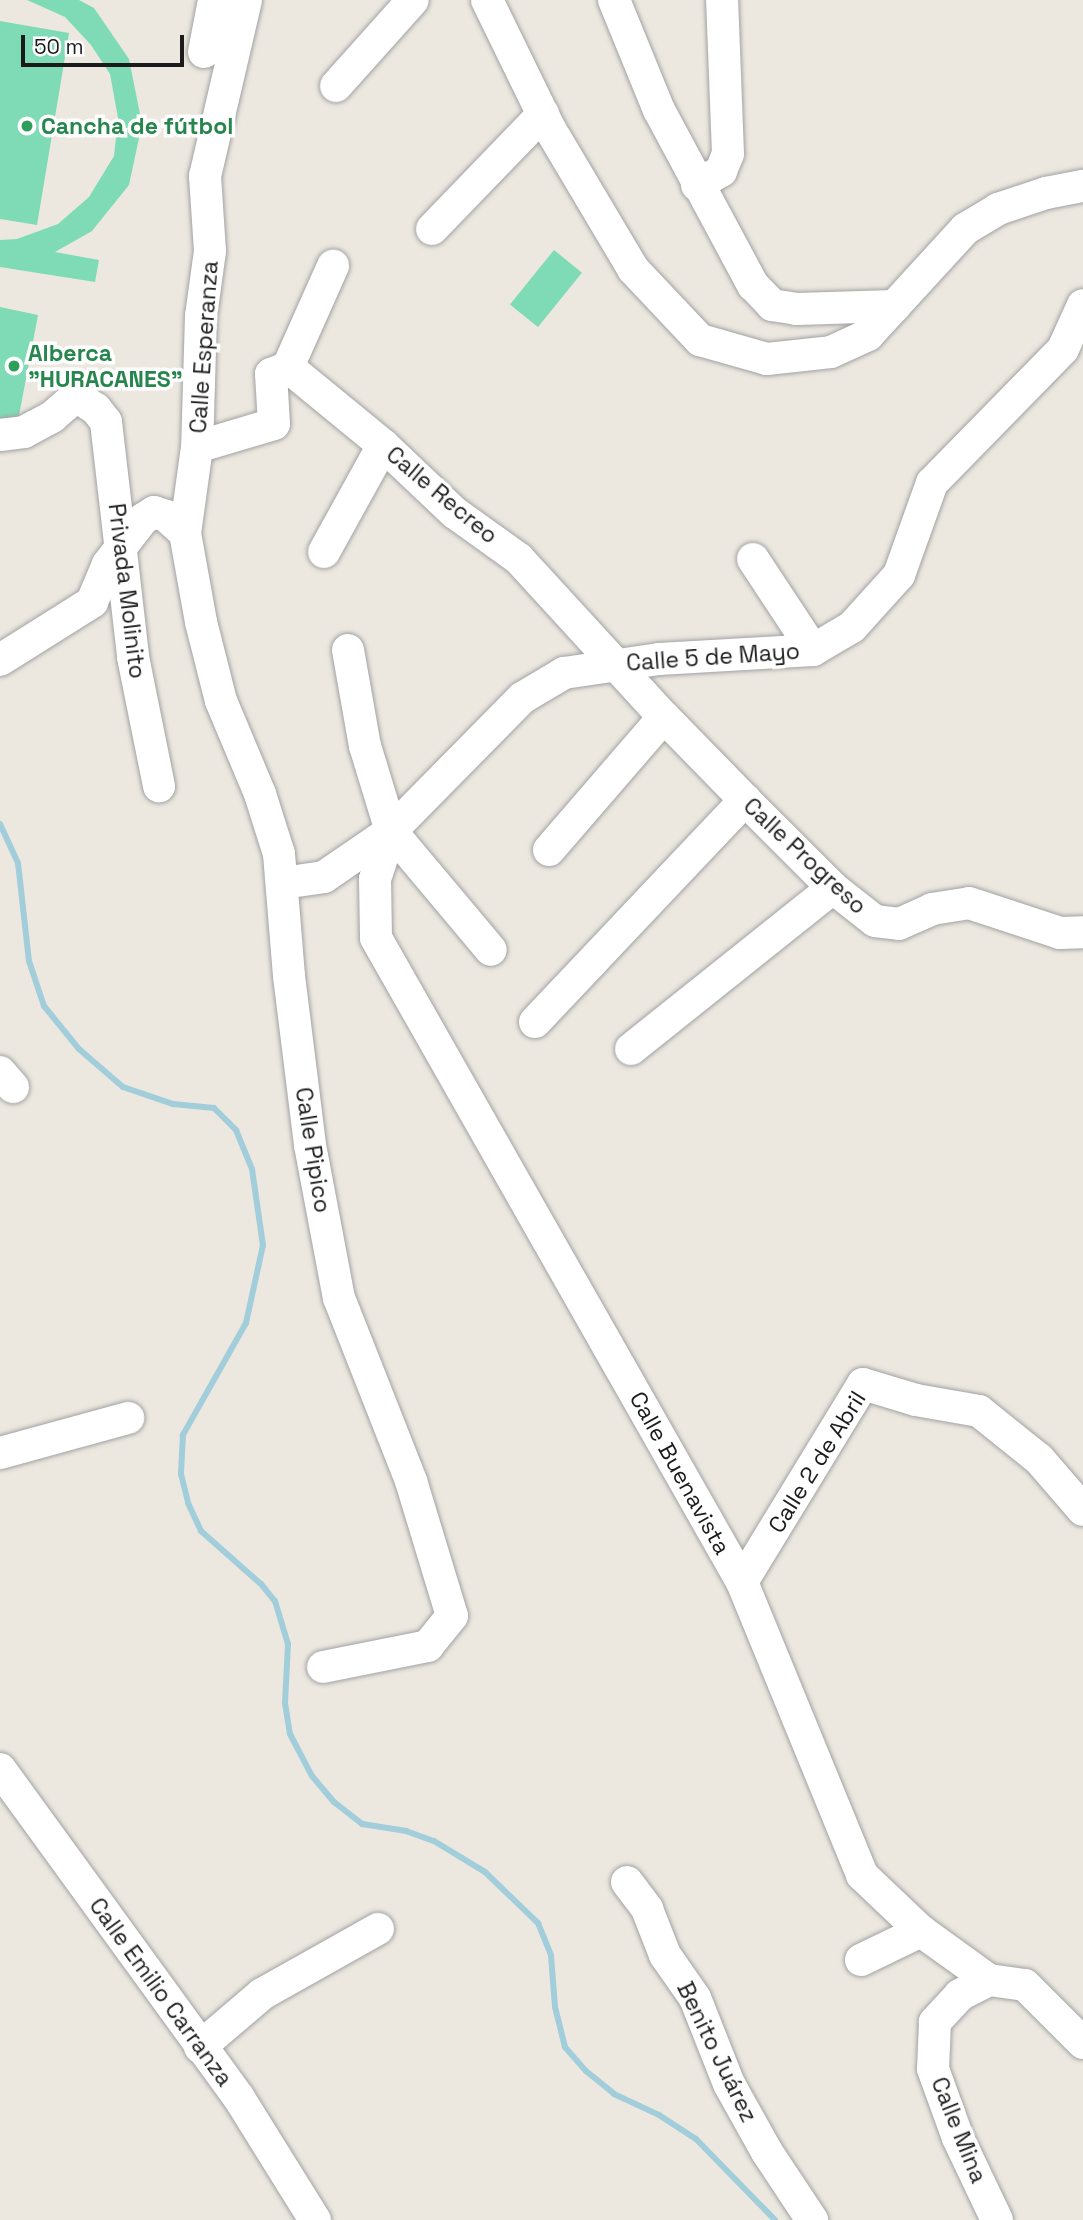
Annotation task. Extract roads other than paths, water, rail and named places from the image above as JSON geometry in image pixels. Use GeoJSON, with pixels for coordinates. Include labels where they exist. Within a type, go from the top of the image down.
{"type":"FeatureCollection","features":[{"type":"Feature","properties":{"kind":"street"},"geometry":{"type":"LineString","coordinates":[[204,52],[215,0]]}},
{"type":"Feature","properties":{"kind":"street","name":"Calle Esperanza"},"geometry":{"type":"LineString","coordinates":[[185,533],[197,447],[201,316],[210,251],[205,176],[246,0]]}},
{"type":"Feature","properties":{"kind":"street"},"geometry":{"type":"LineString","coordinates":[[336,86],[413,0]]}},
{"type":"Feature","properties":{"kind":"street"},"geometry":{"type":"LineString","coordinates":[[487,0],[543,114],[632,269],[700,340],[766,359],[831,352],[868,335],[965,229],[998,209],[1046,193],[1083,186]]}},
{"type":"Feature","properties":{"kind":"street"},"geometry":{"type":"LineString","coordinates":[[614,0],[659,110],[753,285],[772,304],[796,309],[895,306]]}},
{"type":"Feature","properties":{"kind":"street"},"geometry":{"type":"LineString","coordinates":[[697,184],[722,171],[728,154],[722,0]]}},
{"type":"Feature","properties":{"kind":"street"},"geometry":{"type":"LineString","coordinates":[[432,229],[543,114]]}},
{"type":"Feature","properties":{"kind":"street","name":"Calle Esperanza"},"geometry":{"type":"LineString","coordinates":[[197,447],[274,424],[271,374],[288,367],[333,266]]}},
{"type":"Feature","properties":{"kind":"street","name":"Calle 5 de Mayo"},"geometry":{"type":"LineString","coordinates":[[284,883],[324,877],[391,831],[522,698],[564,673],[615,664],[813,650],[852,627],[898,575],[932,483],[1073,359],[1083,305]]}},
{"type":"Feature","properties":{"kind":"street","name":"Calle Recreo"},"geometry":{"type":"LineString","coordinates":[[288,367],[383,445],[455,513],[519,559],[615,664]]}},
{"type":"Feature","properties":{"kind":"street","name":"Privada Molinito"},"geometry":{"type":"LineString","coordinates":[[0,435],[24,432],[52,418],[76,396],[106,422],[133,657],[159,786]]}},
{"type":"Feature","properties":{"kind":"street"},"geometry":{"type":"LineString","coordinates":[[324,552],[383,445]]}},
{"type":"Feature","properties":{"kind":"street"},"geometry":{"type":"LineString","coordinates":[[0,660],[92,602],[108,564],[144,519],[155,512],[166,516],[185,533]]}},
{"type":"Feature","properties":{"kind":"street","name":"Calle Pipico"},"geometry":{"type":"LineString","coordinates":[[185,533],[201,622],[220,701],[260,794],[279,855],[284,883],[289,976],[310,1145],[338,1298],[411,1481],[452,1616],[428,1646],[323,1667]]}},
{"type":"Feature","properties":{"kind":"street"},"geometry":{"type":"LineString","coordinates":[[753,559],[813,650]]}},
{"type":"Feature","properties":{"kind":"street"},"geometry":{"type":"LineString","coordinates":[[348,650],[365,746],[391,831],[491,950]]}},
{"type":"Feature","properties":{"kind":"street","name":"Calle Progreso"},"geometry":{"type":"LineString","coordinates":[[615,664],[745,800],[834,888],[875,921],[899,924],[932,909],[969,903],[1060,933],[1083,932]]}},
{"type":"Feature","properties":{"kind":"street"},"geometry":{"type":"LineString","coordinates":[[549,850],[664,717]]}},
{"type":"Feature","properties":{"kind":"street"},"geometry":{"type":"LineString","coordinates":[[535,1021],[745,800]]}},
{"type":"Feature","properties":{"kind":"street","name":"Calle Buenavista"},"geometry":{"type":"LineString","coordinates":[[391,831],[375,879],[376,938],[742,1582],[862,1875],[921,1931],[989,1980],[1025,1985],[1083,2043]]}},
{"type":"Feature","properties":{"kind":"street"},"geometry":{"type":"LineString","coordinates":[[631,1049],[834,888]]}},
{"type":"Feature","properties":{"kind":"street","name":"Calle 2 de Abril"},"geometry":{"type":"LineString","coordinates":[[742,1582],[863,1384],[916,1400],[979,1411],[1039,1459],[1083,1510]]}},
{"type":"Feature","properties":{"kind":"street"},"geometry":{"type":"LineString","coordinates":[[0,1453],[128,1418]]}},
{"type":"Feature","properties":{"kind":"street","name":"Calle Emilio Carranza"},"geometry":{"type":"LineString","coordinates":[[0,1769],[239,2098],[314,2220]]}},
{"type":"Feature","properties":{"kind":"street","name":"Benito Juárez"},"geometry":{"type":"LineString","coordinates":[[627,1882],[647,1909],[666,1955],[695,1998],[729,2084],[767,2152],[812,2220]]}},
{"type":"Feature","properties":{"kind":"street"},"geometry":{"type":"LineString","coordinates":[[200,2047],[262,1994],[378,1929]]}},
{"type":"Feature","properties":{"kind":"street"},"geometry":{"type":"LineString","coordinates":[[861,1959],[921,1931]]}},
{"type":"Feature","properties":{"kind":"street","name":"Calle Mina"},"geometry":{"type":"LineString","coordinates":[[989,1980],[960,1995],[935,2022],[933,2069],[958,2138],[998,2220]]}},
{"type":"Feature","properties":{"kind":"waterway"},"geometry":{"type":"LineString","coordinates":[[0,824],[18,863],[29,961],[44,1006],[79,1049],[123,1087],[173,1104],[214,1108],[236,1130],[252,1169],[263,1245],[246,1323],[183,1435],[181,1474],[188,1503],[201,1531],[261,1584],[275,1601],[288,1644],[285,1703],[290,1734],[312,1776],[334,1802],[362,1824],[406,1831],[434,1841],[485,1872],[538,1923],[551,1956],[555,2007],[565,2047],[586,2071],[614,2094],[659,2115],[696,2139],[775,2220]]}},
{"type":"Feature","properties":{"kind":"place","name":"Cancha de fútbol"},"geometry":{"type":"Point","coordinates":[27,126]}},
{"type":"Feature","properties":{"kind":"place","name":"Alberca \"HURACANES\""},"geometry":{"type":"Point","coordinates":[14,366]}}]}
